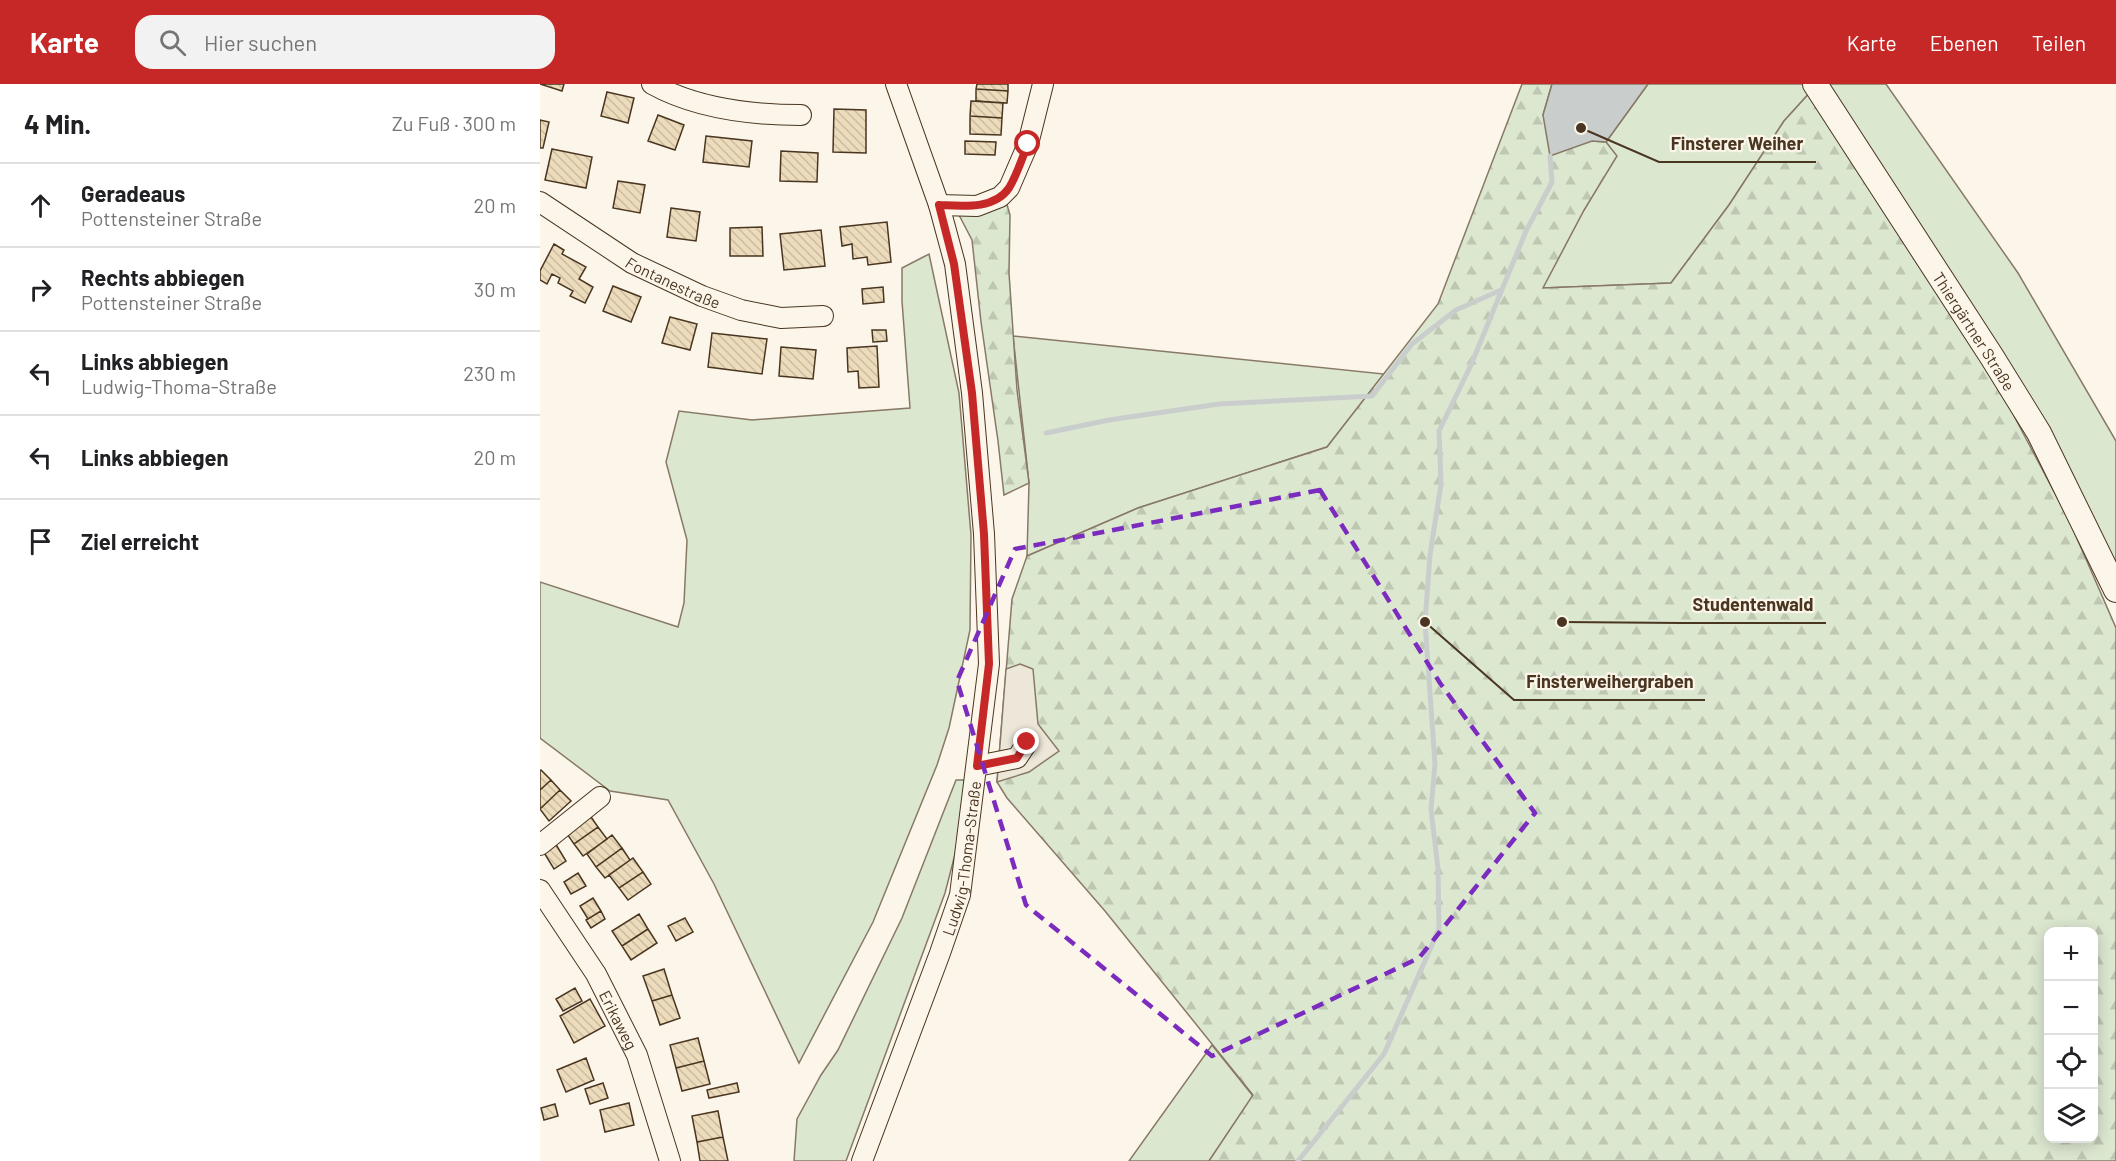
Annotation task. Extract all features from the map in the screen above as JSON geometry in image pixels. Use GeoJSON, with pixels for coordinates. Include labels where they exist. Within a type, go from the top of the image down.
{"type":"FeatureCollection","features":[{"type":"Feature","properties":{"kind":"main road","name":"Thiergärtner Straße"},"geometry":{"type":"LineString","coordinates":[[1815,84],[2039,433],[2116,590]]}},
{"type":"Feature","properties":{"kind":"street"},"geometry":{"type":"LineString","coordinates":[[652,84],[669,93],[732,110],[768,115],[801,115]]}},
{"type":"Feature","properties":{"kind":"street","name":"Ludwig-Thoma-Straße"},"geometry":{"type":"LineString","coordinates":[[862,1161],[960,895],[989,664],[984,534],[972,393],[958,287],[939,205],[896,84]]}},
{"type":"Feature","properties":{"kind":"street"},"geometry":{"type":"LineString","coordinates":[[939,205],[977,206],[990,202],[1009,188],[1028,144],[1043,84]]}},
{"type":"Feature","properties":{"kind":"street","name":"Fontanestraße"},"geometry":{"type":"LineString","coordinates":[[540,202],[632,262],[702,296],[741,310],[781,318],[823,316]]}},
{"type":"Feature","properties":{"kind":"street"},"geometry":{"type":"LineString","coordinates":[[977,766],[1017,758],[1027,742]]}},
{"type":"Feature","properties":{"kind":"street"},"geometry":{"type":"LineString","coordinates":[[540,845],[600,797]]}},
{"type":"Feature","properties":{"kind":"street","name":"Erikaweg"},"geometry":{"type":"LineString","coordinates":[[540,890],[596,974],[637,1055],[670,1161]]}},
{"type":"Feature","properties":{"kind":"highlighted area"},"geometry":{"type":"Polygon","coordinates":[[[1320,490],[1440,683],[1535,813],[1419,958],[1212,1056],[1026,905],[957,681],[1015,549],[1320,490]]]}},
{"type":"Feature","properties":{"kind":"green space"},"geometry":{"type":"Polygon","coordinates":[[[1522,84],[1552,84],[1543,115],[1592,141],[1606,142],[1617,156],[1584,210],[1543,288],[1671,283],[1729,205],[1784,121],[1814,88],[1985,361],[2069,520],[2116,628],[2116,1161],[1209,1161],[1253,1095],[1105,911],[1007,798],[997,782],[1012,599],[1027,556],[1138,508],[1327,447],[1438,304],[1522,84]]]}},
{"type":"Feature","properties":{"kind":"green space"},"geometry":{"type":"Polygon","coordinates":[[[1648,84],[1811,84],[1814,88],[1784,121],[1729,205],[1671,283],[1542,288],[1616,156],[1606,142],[1648,84]]]}},
{"type":"Feature","properties":{"kind":"green space"},"geometry":{"type":"Polygon","coordinates":[[[1827,84],[1886,84],[2018,273],[2116,441],[2116,573],[1827,84]]]}},
{"type":"Feature","properties":{"kind":"green space"},"geometry":{"type":"Polygon","coordinates":[[[1006,201],[1010,215],[1009,273],[1017,390],[1029,483],[1004,495],[972,240],[959,215],[1006,201]]]}},
{"type":"Feature","properties":{"kind":"green space"},"geometry":{"type":"Polygon","coordinates":[[[929,254],[959,393],[971,535],[970,630],[949,728],[937,765],[873,922],[799,1063],[714,884],[668,800],[610,791],[540,738],[540,582],[678,627],[684,603],[687,540],[666,462],[679,411],[752,420],[910,408],[902,301],[902,268],[929,254]]]}},
{"type":"Feature","properties":{"kind":"green space"},"geometry":{"type":"Polygon","coordinates":[[[1013,336],[1384,374],[1327,447],[1138,508],[1027,556],[1029,483],[1013,336]]]}},
{"type":"Feature","properties":{"kind":"green space"},"geometry":{"type":"Polygon","coordinates":[[[956,780],[966,780],[973,785],[945,893],[846,1161],[794,1161],[797,1119],[821,1075],[838,1050],[902,918],[956,780]]]}},
{"type":"Feature","properties":{"kind":"green space"},"geometry":{"type":"Polygon","coordinates":[[[1212,1045],[1253,1096],[1209,1161],[1129,1161],[1212,1045]]]}},
{"type":"Feature","properties":{"kind":"shaded area"},"geometry":{"type":"Polygon","coordinates":[[[1552,84],[1648,84],[1606,142],[1592,141],[1550,156],[1543,115],[1552,84]]]}},
{"type":"Feature","properties":{"kind":"shaded area"},"geometry":{"type":"Polygon","coordinates":[[[1020,664],[1033,669],[1038,724],[1059,751],[1029,772],[997,782],[1006,669],[1020,664]]]}},
{"type":"Feature","properties":{"kind":"building"},"geometry":{"type":"Polygon","coordinates":[[[540,84],[564,84],[562,91],[540,84]]]}},
{"type":"Feature","properties":{"kind":"building"},"geometry":{"type":"Polygon","coordinates":[[[977,84],[1008,84],[1008,91],[976,89],[977,84]]]}},
{"type":"Feature","properties":{"kind":"building"},"geometry":{"type":"Polygon","coordinates":[[[976,89],[1008,91],[1007,103],[976,101],[976,89]]]}},
{"type":"Feature","properties":{"kind":"building"},"geometry":{"type":"Polygon","coordinates":[[[607,92],[634,98],[628,123],[601,116],[607,92]]]}},
{"type":"Feature","properties":{"kind":"building"},"geometry":{"type":"Polygon","coordinates":[[[971,101],[1003,103],[1002,118],[970,116],[971,101]]]}},
{"type":"Feature","properties":{"kind":"building"},"geometry":{"type":"Polygon","coordinates":[[[834,109],[866,110],[866,153],[833,152],[834,109]]]}},
{"type":"Feature","properties":{"kind":"building"},"geometry":{"type":"Polygon","coordinates":[[[658,115],[684,125],[675,150],[648,141],[658,115]]]}},
{"type":"Feature","properties":{"kind":"building"},"geometry":{"type":"Polygon","coordinates":[[[970,116],[1002,118],[1001,135],[970,134],[970,116]]]}},
{"type":"Feature","properties":{"kind":"building"},"geometry":{"type":"Polygon","coordinates":[[[540,120],[549,122],[543,148],[540,148],[540,120]]]}},
{"type":"Feature","properties":{"kind":"building"},"geometry":{"type":"Polygon","coordinates":[[[706,136],[752,141],[749,167],[703,162],[706,136]]]}},
{"type":"Feature","properties":{"kind":"building"},"geometry":{"type":"Polygon","coordinates":[[[965,141],[996,142],[995,155],[965,154],[965,141]]]}},
{"type":"Feature","properties":{"kind":"building"},"geometry":{"type":"Polygon","coordinates":[[[552,149],[592,157],[586,188],[545,180],[552,149]]]}},
{"type":"Feature","properties":{"kind":"building"},"geometry":{"type":"Polygon","coordinates":[[[781,151],[818,153],[817,182],[780,181],[781,151]]]}},
{"type":"Feature","properties":{"kind":"building"},"geometry":{"type":"Polygon","coordinates":[[[618,181],[645,185],[640,213],[613,208],[618,181]]]}},
{"type":"Feature","properties":{"kind":"building"},"geometry":{"type":"Polygon","coordinates":[[[671,208],[700,212],[696,241],[667,237],[671,208]]]}},
{"type":"Feature","properties":{"kind":"building"},"geometry":{"type":"Polygon","coordinates":[[[887,222],[891,262],[868,265],[867,257],[853,259],[852,244],[842,246],[840,227],[887,222]]]}},
{"type":"Feature","properties":{"kind":"building"},"geometry":{"type":"Polygon","coordinates":[[[762,227],[763,256],[730,256],[730,228],[762,227]]]}},
{"type":"Feature","properties":{"kind":"building"},"geometry":{"type":"Polygon","coordinates":[[[821,230],[825,266],[784,270],[780,234],[821,230]]]}},
{"type":"Feature","properties":{"kind":"building"},"geometry":{"type":"Polygon","coordinates":[[[554,244],[564,250],[562,254],[586,267],[579,279],[593,287],[585,303],[570,296],[573,291],[558,283],[560,278],[552,274],[547,284],[540,280],[540,271],[554,244]]]}},
{"type":"Feature","properties":{"kind":"building"},"geometry":{"type":"Polygon","coordinates":[[[613,286],[641,297],[631,322],[603,311],[613,286]]]}},
{"type":"Feature","properties":{"kind":"building"},"geometry":{"type":"Polygon","coordinates":[[[883,287],[884,302],[863,304],[862,289],[883,287]]]}},
{"type":"Feature","properties":{"kind":"building"},"geometry":{"type":"Polygon","coordinates":[[[670,317],[697,324],[690,350],[662,343],[670,317]]]}},
{"type":"Feature","properties":{"kind":"building"},"geometry":{"type":"Polygon","coordinates":[[[872,330],[886,330],[887,341],[873,342],[872,330]]]}},
{"type":"Feature","properties":{"kind":"building"},"geometry":{"type":"Polygon","coordinates":[[[712,333],[767,339],[762,374],[708,367],[712,333]]]}},
{"type":"Feature","properties":{"kind":"building"},"geometry":{"type":"Polygon","coordinates":[[[877,346],[879,387],[859,388],[858,371],[848,372],[847,348],[877,346]]]}},
{"type":"Feature","properties":{"kind":"building"},"geometry":{"type":"Polygon","coordinates":[[[781,347],[816,350],[813,379],[779,376],[781,347]]]}},
{"type":"Feature","properties":{"kind":"building"},"geometry":{"type":"Polygon","coordinates":[[[540,771],[551,780],[540,790],[540,771]]]}},
{"type":"Feature","properties":{"kind":"building"},"geometry":{"type":"Polygon","coordinates":[[[551,780],[560,790],[540,809],[540,790],[551,780]]]}},
{"type":"Feature","properties":{"kind":"building"},"geometry":{"type":"Polygon","coordinates":[[[560,790],[571,801],[549,821],[540,809],[560,790]]]}},
{"type":"Feature","properties":{"kind":"building"},"geometry":{"type":"Polygon","coordinates":[[[589,814],[598,827],[574,844],[565,831],[589,814]]]}},
{"type":"Feature","properties":{"kind":"building"},"geometry":{"type":"Polygon","coordinates":[[[598,827],[607,839],[583,856],[574,844],[598,827]]]}},
{"type":"Feature","properties":{"kind":"building"},"geometry":{"type":"Polygon","coordinates":[[[612,835],[622,848],[596,867],[587,854],[612,835]]]}},
{"type":"Feature","properties":{"kind":"building"},"geometry":{"type":"Polygon","coordinates":[[[555,843],[566,861],[554,869],[543,851],[555,843]]]}},
{"type":"Feature","properties":{"kind":"building"},"geometry":{"type":"Polygon","coordinates":[[[622,848],[630,860],[605,878],[596,867],[622,848]]]}},
{"type":"Feature","properties":{"kind":"building"},"geometry":{"type":"Polygon","coordinates":[[[633,858],[643,872],[619,888],[609,875],[633,858]]]}},
{"type":"Feature","properties":{"kind":"building"},"geometry":{"type":"Polygon","coordinates":[[[643,872],[651,884],[628,900],[619,888],[643,872]]]}},
{"type":"Feature","properties":{"kind":"building"},"geometry":{"type":"Polygon","coordinates":[[[578,873],[586,886],[571,894],[564,882],[578,873]]]}},
{"type":"Feature","properties":{"kind":"building"},"geometry":{"type":"Polygon","coordinates":[[[593,898],[601,911],[588,919],[580,906],[593,898]]]}},
{"type":"Feature","properties":{"kind":"building"},"geometry":{"type":"Polygon","coordinates":[[[601,911],[605,919],[591,928],[586,920],[601,911]]]}},
{"type":"Feature","properties":{"kind":"building"},"geometry":{"type":"Polygon","coordinates":[[[639,914],[648,929],[622,946],[612,931],[639,914]]]}},
{"type":"Feature","properties":{"kind":"building"},"geometry":{"type":"Polygon","coordinates":[[[685,918],[693,932],[676,941],[668,926],[685,918]]]}},
{"type":"Feature","properties":{"kind":"building"},"geometry":{"type":"Polygon","coordinates":[[[648,929],[657,943],[631,960],[622,946],[648,929]]]}},
{"type":"Feature","properties":{"kind":"building"},"geometry":{"type":"Polygon","coordinates":[[[664,969],[672,995],[652,1001],[643,976],[664,969]]]}},
{"type":"Feature","properties":{"kind":"building"},"geometry":{"type":"Polygon","coordinates":[[[575,988],[582,1001],[563,1011],[556,999],[575,988]]]}},
{"type":"Feature","properties":{"kind":"building"},"geometry":{"type":"Polygon","coordinates":[[[672,995],[680,1018],[660,1025],[652,1001],[672,995]]]}},
{"type":"Feature","properties":{"kind":"building"},"geometry":{"type":"Polygon","coordinates":[[[590,999],[605,1026],[574,1043],[560,1016],[590,999]]]}},
{"type":"Feature","properties":{"kind":"building"},"geometry":{"type":"Polygon","coordinates":[[[698,1038],[704,1061],[676,1068],[670,1045],[698,1038]]]}},
{"type":"Feature","properties":{"kind":"building"},"geometry":{"type":"Polygon","coordinates":[[[586,1058],[594,1080],[566,1092],[557,1070],[586,1058]]]}},
{"type":"Feature","properties":{"kind":"building"},"geometry":{"type":"Polygon","coordinates":[[[704,1061],[710,1084],[682,1091],[676,1068],[704,1061]]]}},
{"type":"Feature","properties":{"kind":"building"},"geometry":{"type":"Polygon","coordinates":[[[603,1083],[608,1098],[590,1104],[585,1089],[603,1083]]]}},
{"type":"Feature","properties":{"kind":"building"},"geometry":{"type":"Polygon","coordinates":[[[737,1083],[739,1092],[709,1098],[707,1090],[737,1083]]]}},
{"type":"Feature","properties":{"kind":"building"},"geometry":{"type":"Polygon","coordinates":[[[629,1103],[634,1125],[605,1132],[600,1110],[629,1103]]]}},
{"type":"Feature","properties":{"kind":"building"},"geometry":{"type":"Polygon","coordinates":[[[555,1104],[558,1116],[544,1120],[541,1108],[555,1104]]]}},
{"type":"Feature","properties":{"kind":"building"},"geometry":{"type":"Polygon","coordinates":[[[718,1111],[723,1137],[697,1142],[692,1116],[718,1111]]]}},
{"type":"Feature","properties":{"kind":"building"},"geometry":{"type":"Polygon","coordinates":[[[723,1137],[728,1161],[700,1161],[697,1142],[723,1137]]]}},
{"type":"Feature","properties":{"kind":"waterway"},"geometry":{"type":"LineString","coordinates":[[1298,1161],[1384,1054],[1439,929],[1438,869],[1431,809],[1435,764],[1425,622],[1430,555],[1441,484],[1439,431],[1471,365],[1526,231],[1552,182],[1550,156]]}},
{"type":"Feature","properties":{"kind":"waterway"},"geometry":{"type":"LineString","coordinates":[[1046,433],[1109,420],[1219,404],[1372,396],[1412,344],[1456,310],[1501,290]]}},
{"type":"Feature","properties":{"kind":"place","name":"Finsterer Weiher"},"geometry":{"type":"Point","coordinates":[1581,128]}},
{"type":"Feature","properties":{"kind":"place","name":"Finsterweihergraben"},"geometry":{"type":"Point","coordinates":[1425,622]}},
{"type":"Feature","properties":{"kind":"place","name":"Studentenwald"},"geometry":{"type":"Point","coordinates":[1562,622]}},
{"type":"Feature","properties":{"kind":"route"},"geometry":{"type":"LineString","coordinates":[[1027,742],[1017,758],[977,766],[989,664],[984,534],[972,393],[954,264],[939,205],[977,206],[1000,196],[1009,188],[1028,144]]}}]}
